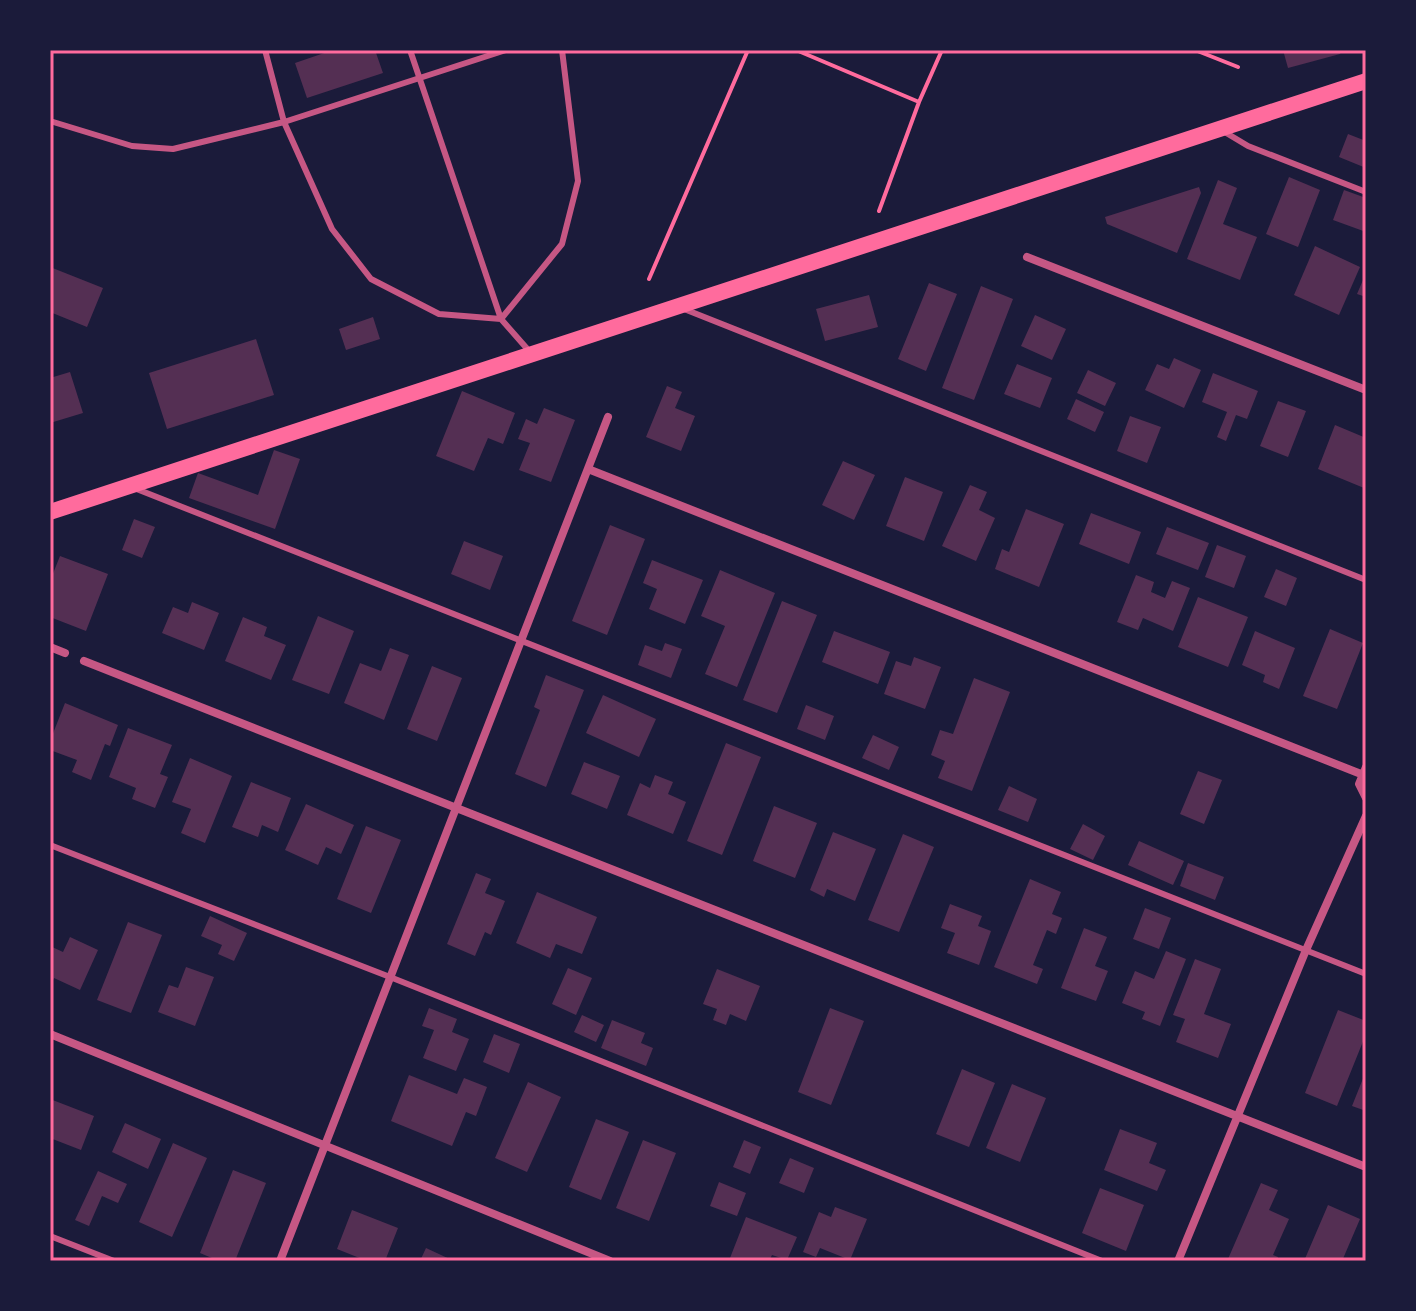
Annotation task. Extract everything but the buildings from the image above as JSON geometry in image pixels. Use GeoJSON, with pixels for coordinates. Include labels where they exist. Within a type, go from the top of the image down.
{"type":"FeatureCollection","features":[{"type":"Feature","properties":{"kind":"main road"},"geometry":{"type":"LineString","coordinates":[[50,512],[1366,81]]}},
{"type":"Feature","properties":{"kind":"street"},"geometry":{"type":"LineString","coordinates":[[1027,257],[1366,390]]}},
{"type":"Feature","properties":{"kind":"street"},"geometry":{"type":"LineString","coordinates":[[280,1261],[608,417]]}},
{"type":"Feature","properties":{"kind":"street"},"geometry":{"type":"LineString","coordinates":[[588,469],[1363,771],[1359,784],[1366,798]]}},
{"type":"Feature","properties":{"kind":"street"},"geometry":{"type":"LineString","coordinates":[[50,647],[65,653]]}},
{"type":"Feature","properties":{"kind":"street"},"geometry":{"type":"LineString","coordinates":[[84,661],[1366,1167]]}},
{"type":"Feature","properties":{"kind":"street"},"geometry":{"type":"LineString","coordinates":[[1178,1261],[1306,950],[1366,816]]}},
{"type":"Feature","properties":{"kind":"street"},"geometry":{"type":"LineString","coordinates":[[50,1034],[610,1261]]}},
{"type":"Feature","properties":{"kind":"lane"},"geometry":{"type":"LineString","coordinates":[[265,50],[284,122],[332,229],[371,279],[439,314],[501,319]]}},
{"type":"Feature","properties":{"kind":"lane"},"geometry":{"type":"LineString","coordinates":[[410,50],[501,319],[532,354]]}},
{"type":"Feature","properties":{"kind":"lane"},"geometry":{"type":"LineString","coordinates":[[50,121],[132,146],[173,149],[284,122],[506,50]]}},
{"type":"Feature","properties":{"kind":"lane"},"geometry":{"type":"LineString","coordinates":[[501,319],[562,244],[578,181],[562,50]]}},
{"type":"Feature","properties":{"kind":"lane"},"geometry":{"type":"LineString","coordinates":[[1220,129],[1248,146],[1366,192]]}},
{"type":"Feature","properties":{"kind":"lane"},"geometry":{"type":"LineString","coordinates":[[677,306],[1366,580]]}},
{"type":"Feature","properties":{"kind":"lane"},"geometry":{"type":"LineString","coordinates":[[129,486],[1366,974]]}},
{"type":"Feature","properties":{"kind":"lane"},"geometry":{"type":"LineString","coordinates":[[50,845],[1102,1261]]}},
{"type":"Feature","properties":{"kind":"lane"},"geometry":{"type":"LineString","coordinates":[[50,1236],[114,1261]]}},
{"type":"Feature","properties":{"kind":"path"},"geometry":{"type":"LineString","coordinates":[[649,279],[748,50]]}},
{"type":"Feature","properties":{"kind":"path"},"geometry":{"type":"LineString","coordinates":[[796,50],[919,102]]}},
{"type":"Feature","properties":{"kind":"path"},"geometry":{"type":"LineString","coordinates":[[879,211],[919,102],[942,50]]}},
{"type":"Feature","properties":{"kind":"path"},"geometry":{"type":"LineString","coordinates":[[1195,50],[1238,67]]}}]}
